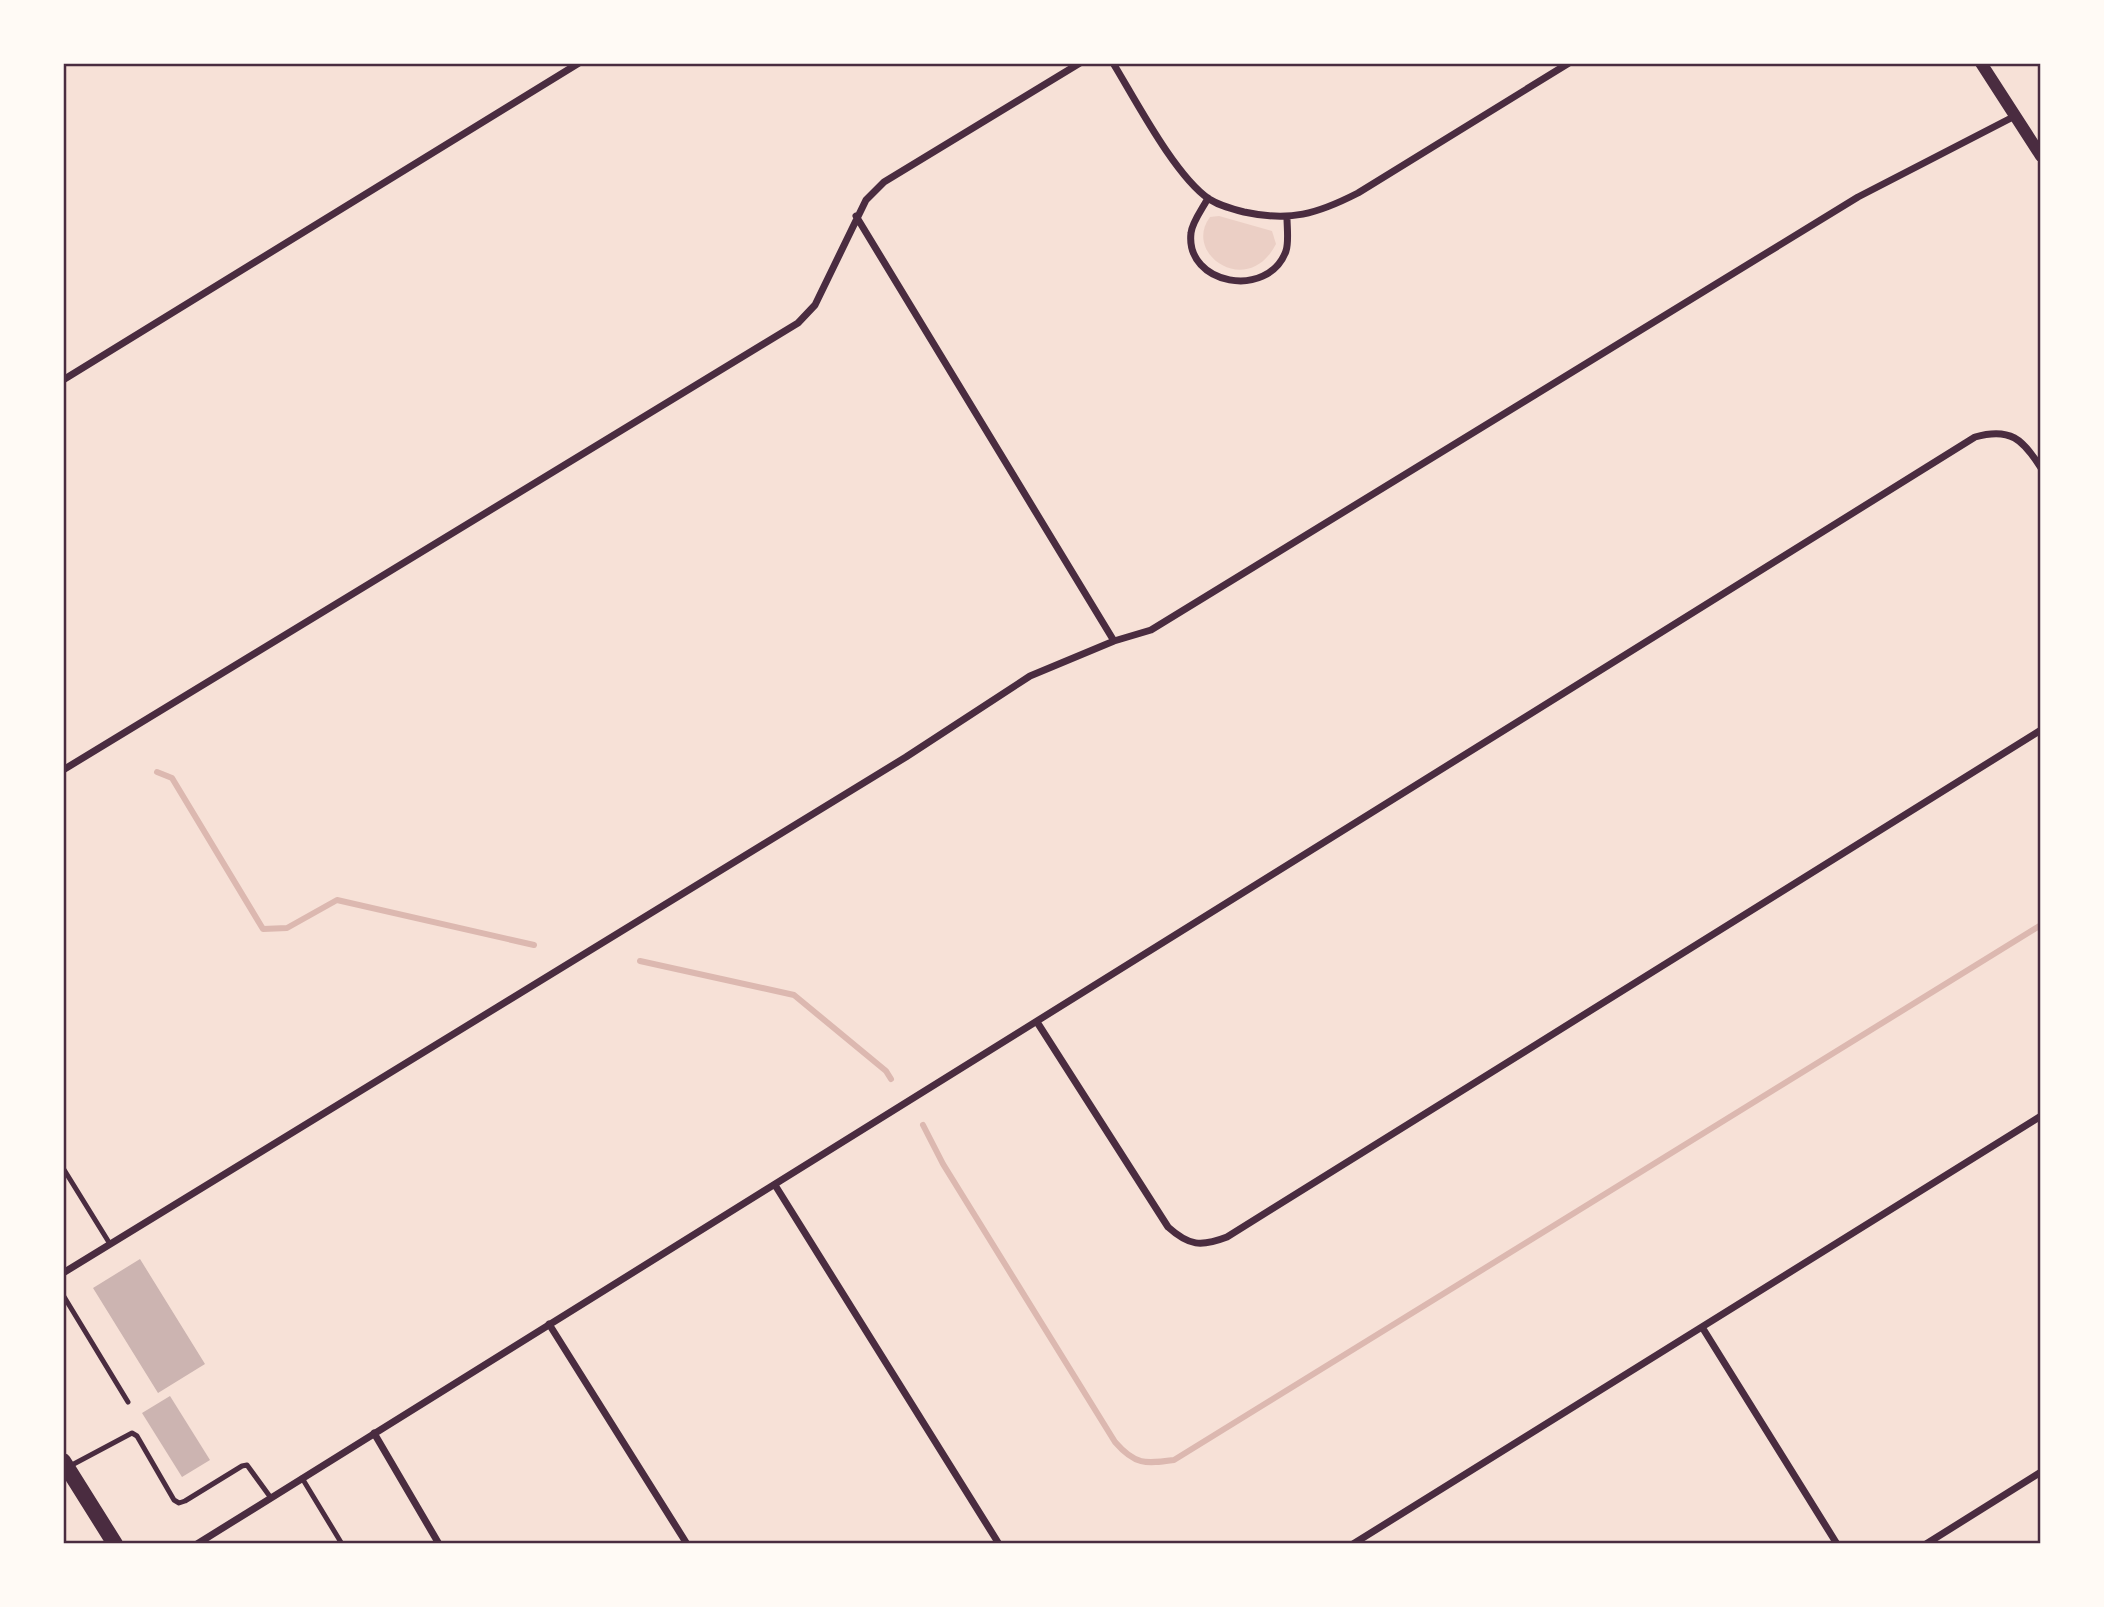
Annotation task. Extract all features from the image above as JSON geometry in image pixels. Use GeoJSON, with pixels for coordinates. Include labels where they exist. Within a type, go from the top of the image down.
{"type":"FeatureCollection","features":[{"type":"Feature","properties":{"kind":"main road"},"geometry":{"type":"LineString","coordinates":[[65,1464],[115,1544]]}},
{"type":"Feature","properties":{"kind":"street"},"geometry":{"type":"LineString","coordinates":[[63,380],[579,63]]}},
{"type":"Feature","properties":{"kind":"street"},"geometry":{"type":"LineString","coordinates":[[63,770],[798,323],[816,305],[856,216],[866,200],[884,182],[1080,63]]}},
{"type":"Feature","properties":{"kind":"street"},"geometry":{"type":"LineString","coordinates":[[1113,63],[1175,161],[1188,179],[1208,198],[1225,207],[1257,215],[1287,218],[1328,208],[1357,193],[1569,63]]}},
{"type":"Feature","properties":{"kind":"street"},"geometry":{"type":"LineString","coordinates":[[1981,63],[2041,156]]}},
{"type":"Feature","properties":{"kind":"street"},"geometry":{"type":"LineString","coordinates":[[63,1273],[906,757],[1030,676],[1114,641],[1151,630],[1858,197],[2015,116]]}},
{"type":"Feature","properties":{"kind":"street"},"geometry":{"type":"LineString","coordinates":[[1208,198],[1191,231],[1192,250],[1206,270],[1230,282],[1253,281],[1273,270],[1286,250],[1287,218]]}},
{"type":"Feature","properties":{"kind":"street"},"geometry":{"type":"LineString","coordinates":[[856,216],[1114,641]]}},
{"type":"Feature","properties":{"kind":"street"},"geometry":{"type":"LineString","coordinates":[[197,1544],[1975,437],[1992,432],[2009,435],[2022,442],[2041,468]]}},
{"type":"Feature","properties":{"kind":"street"},"geometry":{"type":"LineString","coordinates":[[1037,1021],[1168,1227],[1182,1239],[1195,1244],[1212,1243],[1227,1237],[2041,730]]}},
{"type":"Feature","properties":{"kind":"street"},"geometry":{"type":"LineString","coordinates":[[1353,1544],[2041,1116]]}},
{"type":"Feature","properties":{"kind":"street"},"geometry":{"type":"LineString","coordinates":[[775,1185],[999,1544]]}},
{"type":"Feature","properties":{"kind":"street"},"geometry":{"type":"LineString","coordinates":[[549,1324],[687,1544]]}},
{"type":"Feature","properties":{"kind":"street"},"geometry":{"type":"LineString","coordinates":[[1702,1327],[1837,1544]]}},
{"type":"Feature","properties":{"kind":"street"},"geometry":{"type":"LineString","coordinates":[[374,1433],[439,1544]]}},
{"type":"Feature","properties":{"kind":"street"},"geometry":{"type":"LineString","coordinates":[[1926,1544],[2041,1472]]}},
{"type":"Feature","properties":{"kind":"lane"},"geometry":{"type":"LineString","coordinates":[[63,1168],[110,1244]]}},
{"type":"Feature","properties":{"kind":"lane"},"geometry":{"type":"LineString","coordinates":[[63,1295],[128,1402]]}},
{"type":"Feature","properties":{"kind":"lane"},"geometry":{"type":"LineString","coordinates":[[65,1464],[132,1433],[137,1436],[174,1500],[179,1503],[247,1465],[271,1498]]}},
{"type":"Feature","properties":{"kind":"lane"},"geometry":{"type":"LineString","coordinates":[[302,1478],[342,1544]]}},
{"type":"Feature","properties":{"kind":"shaded area"},"geometry":{"type":"Polygon","coordinates":[[[1219,216],[1272,231],[1276,244],[1264,260],[1250,268],[1235,269],[1222,265],[1211,256],[1205,245],[1204,231],[1210,217],[1219,216]]]}},
{"type":"Feature","properties":{"kind":"building"},"geometry":{"type":"Polygon","coordinates":[[[140,1259],[205,1364],[158,1393],[93,1288],[140,1259]]]}},
{"type":"Feature","properties":{"kind":"building"},"geometry":{"type":"Polygon","coordinates":[[[170,1396],[210,1460],[182,1477],[142,1413],[170,1396]]]}},
{"type":"Feature","properties":{"kind":"waterway"},"geometry":{"type":"LineString","coordinates":[[157,772],[172,778],[263,929],[287,928],[337,900],[534,945]]}},
{"type":"Feature","properties":{"kind":"waterway"},"geometry":{"type":"LineString","coordinates":[[923,1125],[943,1164],[1115,1442],[1129,1455],[1141,1461],[1174,1460],[2041,925]]}},
{"type":"Feature","properties":{"kind":"waterway"},"geometry":{"type":"LineString","coordinates":[[640,961],[794,995],[886,1071],[891,1079]]}}]}
